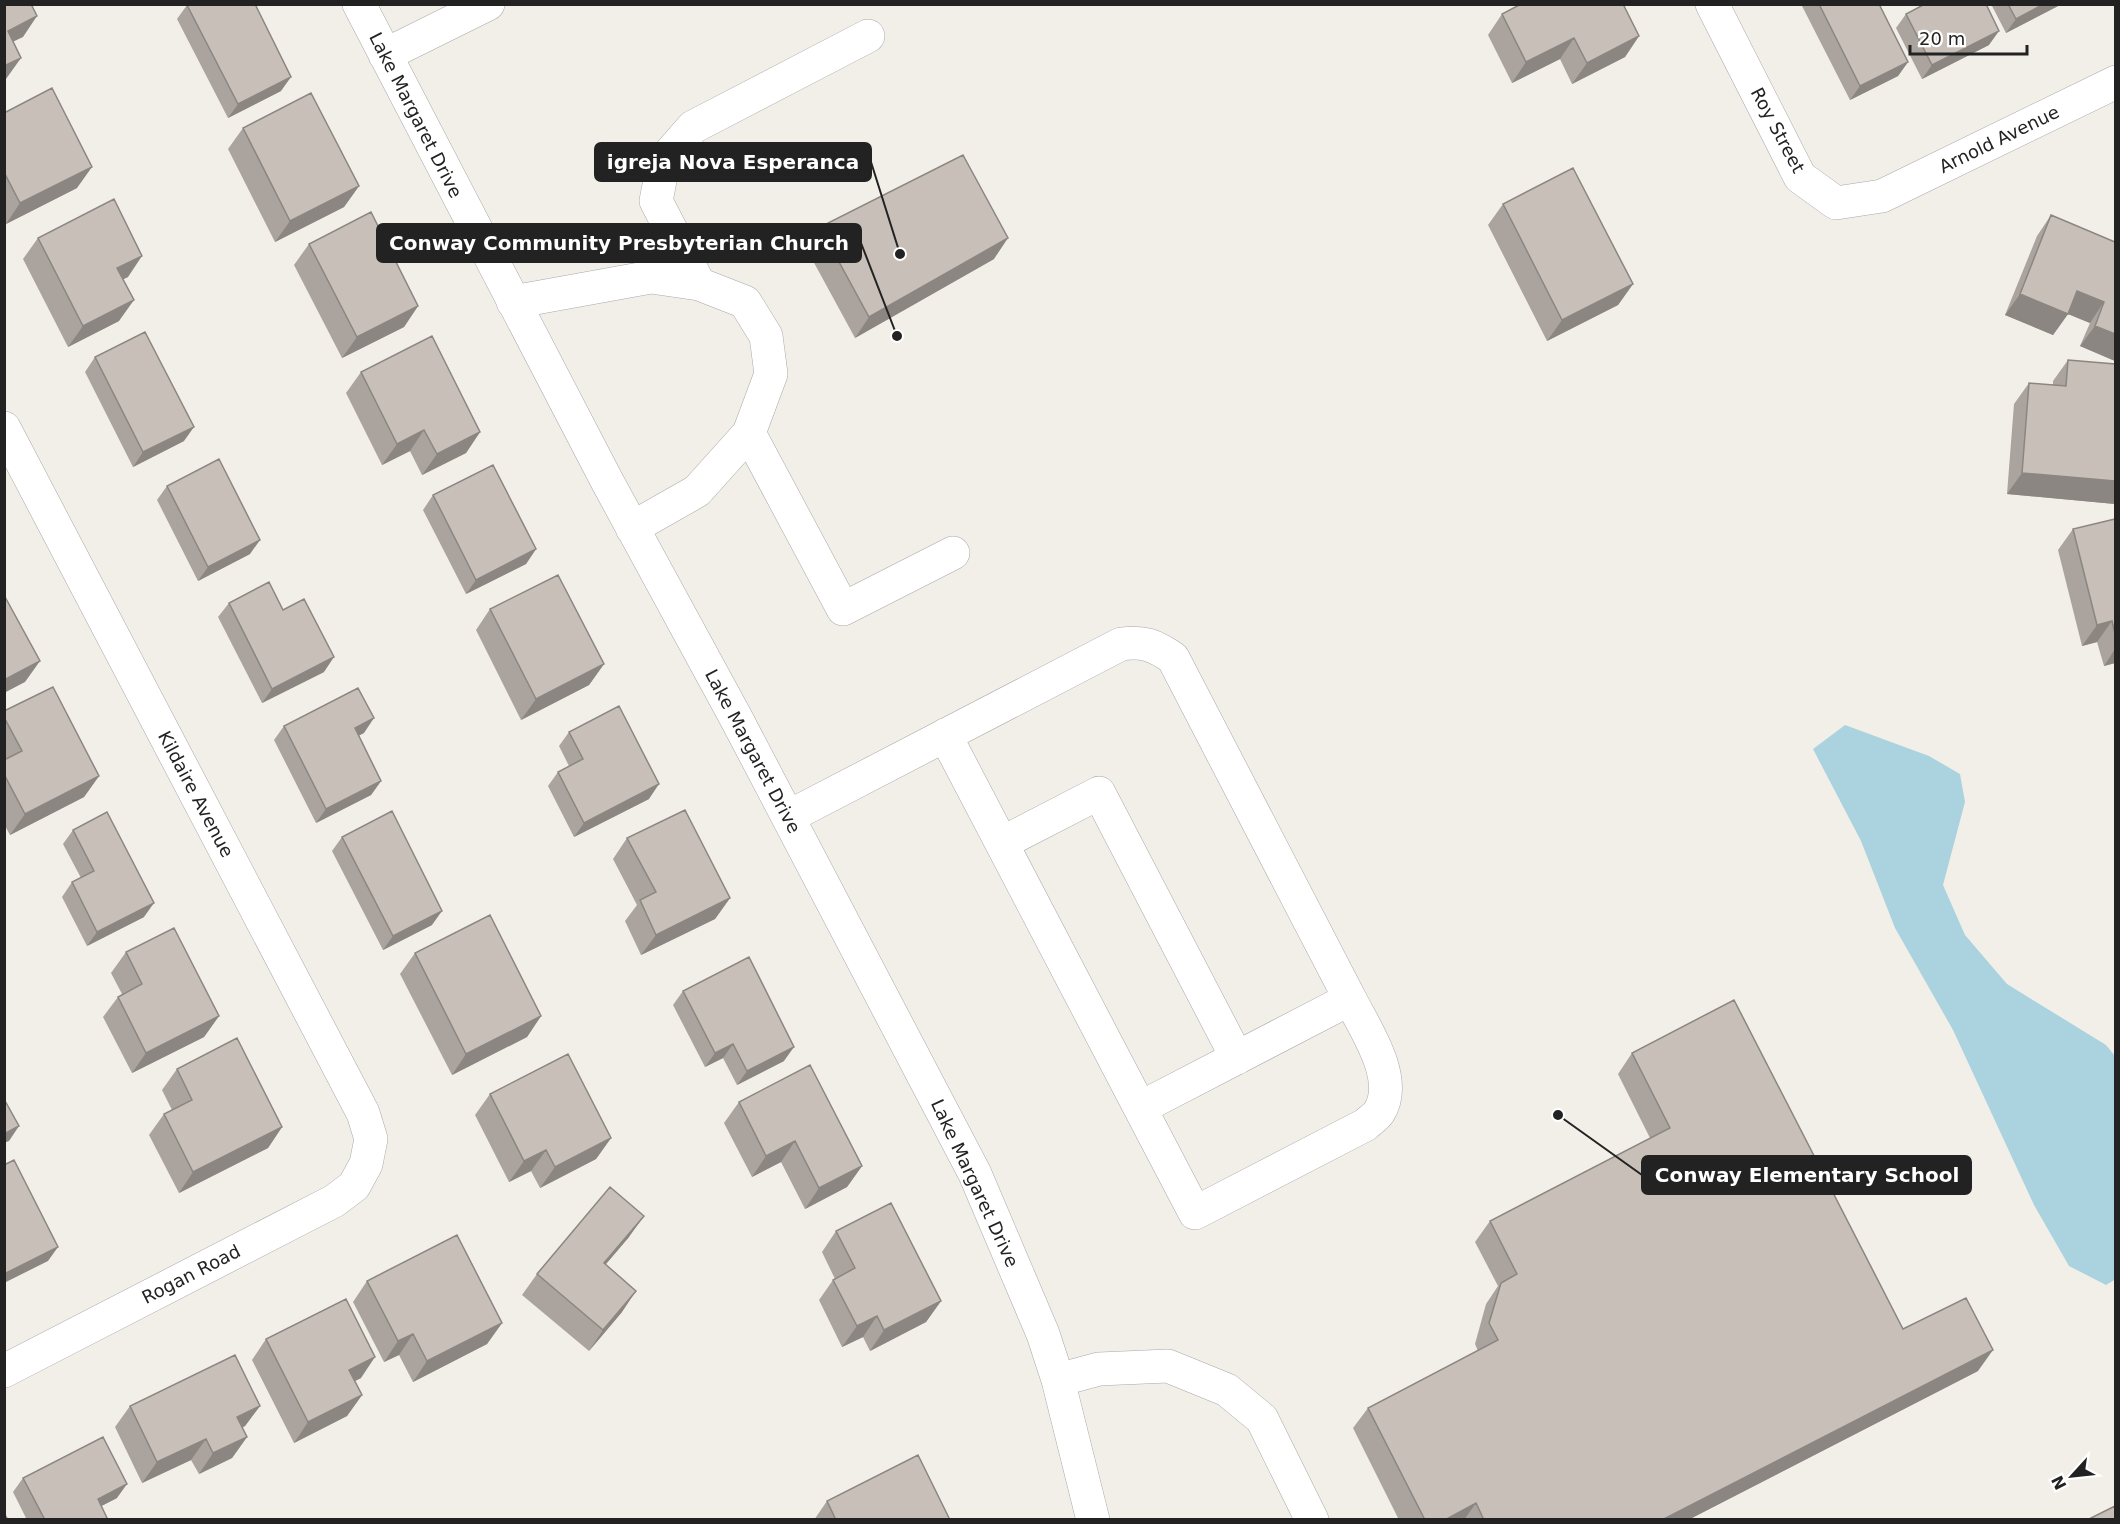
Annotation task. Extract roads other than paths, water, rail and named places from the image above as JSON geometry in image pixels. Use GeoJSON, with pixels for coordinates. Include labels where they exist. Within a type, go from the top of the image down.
{"type":"FeatureCollection","features":[{"type":"Feature","properties":{"kind":"street","name":"Lake Margaret Drive"},"geometry":{"type":"LineString","coordinates":[[359,4],[513,302],[788,817],[975,1174],[1043,1334],[1058,1380],[1093,1520]]}},
{"type":"Feature","properties":{"kind":"street"},"geometry":{"type":"LineString","coordinates":[[386,55],[488,4]]}},
{"type":"Feature","properties":{"kind":"street","name":"Roy Street"},"geometry":{"type":"LineString","coordinates":[[1712,4],[1800,177],[1836,203],[1882,196]]}},
{"type":"Feature","properties":{"kind":"street"},"geometry":{"type":"LineString","coordinates":[[699,284],[656,201],[664,160],[693,127],[868,36]]}},
{"type":"Feature","properties":{"kind":"street","name":"Arnold Avenue"},"geometry":{"type":"LineString","coordinates":[[1882,196],[2115,82]]}},
{"type":"Feature","properties":{"kind":"street"},"geometry":{"type":"LineString","coordinates":[[513,302],[651,277],[699,284],[745,302],[766,336],[771,374],[748,433],[697,491],[632,528]]}},
{"type":"Feature","properties":{"kind":"street","name":"Kildaire Avenue"},"geometry":{"type":"LineString","coordinates":[[4,428],[363,1113],[371,1139],[366,1164]]}},
{"type":"Feature","properties":{"kind":"street"},"geometry":{"type":"LineString","coordinates":[[748,433],[843,609],[953,553]]}},
{"type":"Feature","properties":{"kind":"street"},"geometry":{"type":"LineString","coordinates":[[788,817],[945,735],[1121,644],[1138,642],[1157,647],[1173,658],[1380,1059],[1385,1079],[1384,1098],[1379,1113],[1365,1125],[1195,1213],[945,735]]}},
{"type":"Feature","properties":{"kind":"street"},"geometry":{"type":"LineString","coordinates":[[1002,843],[1099,793],[1237,1058]]}},
{"type":"Feature","properties":{"kind":"street"},"geometry":{"type":"LineString","coordinates":[[1140,1108],[1350,999]]}},
{"type":"Feature","properties":{"kind":"street","name":"Rogan Road"},"geometry":{"type":"LineString","coordinates":[[4,1371],[334,1201],[354,1186],[366,1164]]}},
{"type":"Feature","properties":{"kind":"street"},"geometry":{"type":"LineString","coordinates":[[1058,1380],[1099,1369],[1168,1366],[1227,1390],[1262,1419],[1312,1520]]}},
{"type":"Feature","properties":{"kind":"water"},"geometry":{"type":"Polygon","coordinates":[[[1845,725],[1929,756],[1960,774],[1965,802],[1943,885],[1965,935],[2007,984],[2106,1045],[2115,1056],[2116,1279],[2106,1285],[2069,1266],[2034,1205],[1953,1030],[1895,928],[1861,841],[1813,749],[1845,725]]]}},
{"type":"Feature","properties":{"kind":"place","name":"igreja Nova Esperanca"},"geometry":{"type":"Point","coordinates":[900,254]}},
{"type":"Feature","properties":{"kind":"place","name":"Conway Community Presbyterian Church"},"geometry":{"type":"Point","coordinates":[897,336]}},
{"type":"Feature","properties":{"kind":"place","name":"Conway Elementary School"},"geometry":{"type":"Point","coordinates":[1558,1115]}}]}
